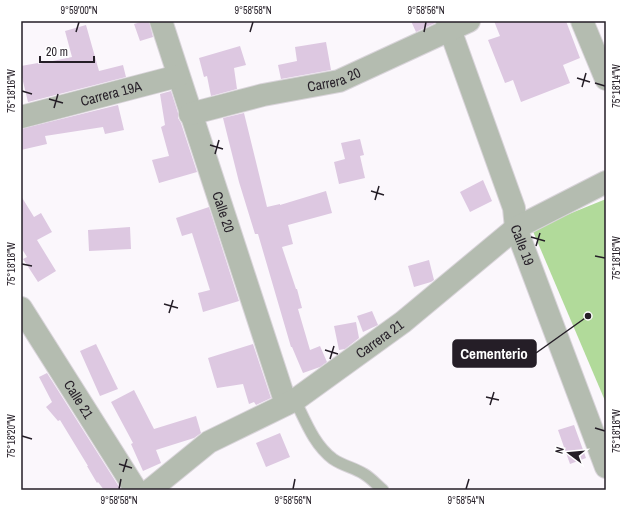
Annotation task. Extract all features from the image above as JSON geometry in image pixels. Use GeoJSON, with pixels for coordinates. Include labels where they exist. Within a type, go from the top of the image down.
{"type":"FeatureCollection","features":[{"type":"Feature","properties":{"kind":"street","name":"Calle 20"},"geometry":{"type":"LineString","coordinates":[[161,21],[190,114],[290,402]]}},
{"type":"Feature","properties":{"kind":"street"},"geometry":{"type":"LineString","coordinates":[[582,21],[606,79]]}},
{"type":"Feature","properties":{"kind":"street","name":"Carrera 20"},"geometry":{"type":"LineString","coordinates":[[190,114],[263,95],[339,81],[456,24]]}},
{"type":"Feature","properties":{"kind":"street","name":"Calle 19"},"geometry":{"type":"LineString","coordinates":[[456,24],[514,208],[516,228],[606,467]]}},
{"type":"Feature","properties":{"kind":"street","name":"Carrera 19A"},"geometry":{"type":"LineString","coordinates":[[21,117],[178,76]]}},
{"type":"Feature","properties":{"kind":"street","name":"Carrera 21"},"geometry":{"type":"LineString","coordinates":[[150,490],[209,442],[290,402],[403,322],[516,228],[606,182]]}},
{"type":"Feature","properties":{"kind":"street","name":"Calle 21"},"geometry":{"type":"LineString","coordinates":[[21,308],[136,490]]}},
{"type":"Feature","properties":{"kind":"lane"},"geometry":{"type":"LineString","coordinates":[[290,402],[323,449],[333,459],[364,473],[383,490]]}},
{"type":"Feature","properties":{"kind":"green space"},"geometry":{"type":"Polygon","coordinates":[[[606,199],[606,403],[532,229],[606,199]]]}},
{"type":"Feature","properties":{"kind":"building"},"geometry":{"type":"Polygon","coordinates":[[[149,21],[153,37],[140,41],[134,24],[149,21]]]}},
{"type":"Feature","properties":{"kind":"building"},"geometry":{"type":"Polygon","coordinates":[[[411,21],[435,21],[435,23],[416,32],[411,21]]]}},
{"type":"Feature","properties":{"kind":"building"},"geometry":{"type":"Polygon","coordinates":[[[494,21],[566,21],[580,58],[563,65],[570,83],[521,102],[513,80],[505,83],[488,40],[500,36],[494,21]]]}},
{"type":"Feature","properties":{"kind":"building"},"geometry":{"type":"Polygon","coordinates":[[[86,25],[99,71],[123,65],[126,77],[28,102],[21,73],[21,66],[72,57],[65,31],[86,25]]]}},
{"type":"Feature","properties":{"kind":"building"},"geometry":{"type":"Polygon","coordinates":[[[326,42],[331,70],[281,79],[278,65],[297,61],[295,47],[326,42]]]}},
{"type":"Feature","properties":{"kind":"building"},"geometry":{"type":"Polygon","coordinates":[[[240,46],[246,65],[234,68],[237,89],[211,96],[207,76],[204,77],[199,58],[240,46]]]}},
{"type":"Feature","properties":{"kind":"building"},"geometry":{"type":"Polygon","coordinates":[[[171,91],[178,113],[178,118],[197,172],[159,183],[152,160],[169,156],[161,127],[165,125],[160,94],[171,91]]]}},
{"type":"Feature","properties":{"kind":"building"},"geometry":{"type":"Polygon","coordinates":[[[118,105],[124,130],[105,134],[103,127],[45,136],[47,144],[21,150],[21,129],[118,105]]]}},
{"type":"Feature","properties":{"kind":"building"},"geometry":{"type":"Polygon","coordinates":[[[244,113],[267,207],[280,205],[326,191],[332,213],[288,225],[293,244],[282,247],[297,289],[302,308],[298,309],[310,350],[320,346],[327,362],[320,367],[303,373],[291,347],[258,234],[255,234],[239,182],[223,118],[244,113]]]}},
{"type":"Feature","properties":{"kind":"building"},"geometry":{"type":"Polygon","coordinates":[[[360,139],[364,155],[360,156],[365,178],[339,184],[334,162],[345,159],[341,143],[360,139]]]}},
{"type":"Feature","properties":{"kind":"building"},"geometry":{"type":"Polygon","coordinates":[[[483,180],[492,201],[470,212],[460,192],[483,180]]]}},
{"type":"Feature","properties":{"kind":"building"},"geometry":{"type":"Polygon","coordinates":[[[21,196],[34,217],[41,213],[52,232],[37,240],[56,271],[38,282],[23,259],[27,257],[21,249],[21,196]]]}},
{"type":"Feature","properties":{"kind":"building"},"geometry":{"type":"Polygon","coordinates":[[[209,207],[239,301],[203,312],[198,293],[210,290],[192,233],[182,236],[176,218],[209,207]]]}},
{"type":"Feature","properties":{"kind":"building"},"geometry":{"type":"Polygon","coordinates":[[[130,227],[131,249],[89,251],[88,230],[130,227]]]}},
{"type":"Feature","properties":{"kind":"building"},"geometry":{"type":"Polygon","coordinates":[[[429,260],[434,280],[414,287],[408,266],[429,260]]]}},
{"type":"Feature","properties":{"kind":"building"},"geometry":{"type":"Polygon","coordinates":[[[372,311],[378,325],[363,332],[357,316],[372,311]]]}},
{"type":"Feature","properties":{"kind":"building"},"geometry":{"type":"Polygon","coordinates":[[[356,322],[359,338],[345,349],[339,350],[334,326],[356,322]]]}},
{"type":"Feature","properties":{"kind":"building"},"geometry":{"type":"Polygon","coordinates":[[[96,344],[118,389],[100,396],[80,351],[96,344]]]}},
{"type":"Feature","properties":{"kind":"building"},"geometry":{"type":"Polygon","coordinates":[[[253,344],[271,398],[256,405],[254,402],[249,404],[243,384],[217,388],[208,358],[253,344]]]}},
{"type":"Feature","properties":{"kind":"building"},"geometry":{"type":"Polygon","coordinates":[[[47,373],[121,490],[104,490],[98,482],[97,483],[60,420],[58,421],[46,407],[52,402],[39,377],[47,373]]]}},
{"type":"Feature","properties":{"kind":"building"},"geometry":{"type":"Polygon","coordinates":[[[134,390],[154,429],[196,416],[201,433],[194,438],[156,450],[161,463],[143,471],[131,444],[133,443],[111,402],[134,390]]]}},
{"type":"Feature","properties":{"kind":"building"},"geometry":{"type":"Polygon","coordinates":[[[574,425],[586,458],[570,464],[558,430],[574,425]]]}},
{"type":"Feature","properties":{"kind":"building"},"geometry":{"type":"Polygon","coordinates":[[[280,433],[290,457],[266,467],[256,443],[280,433]]]}},
{"type":"Feature","properties":{"kind":"place","name":"Cementerio"},"geometry":{"type":"Point","coordinates":[588,316]}}]}
